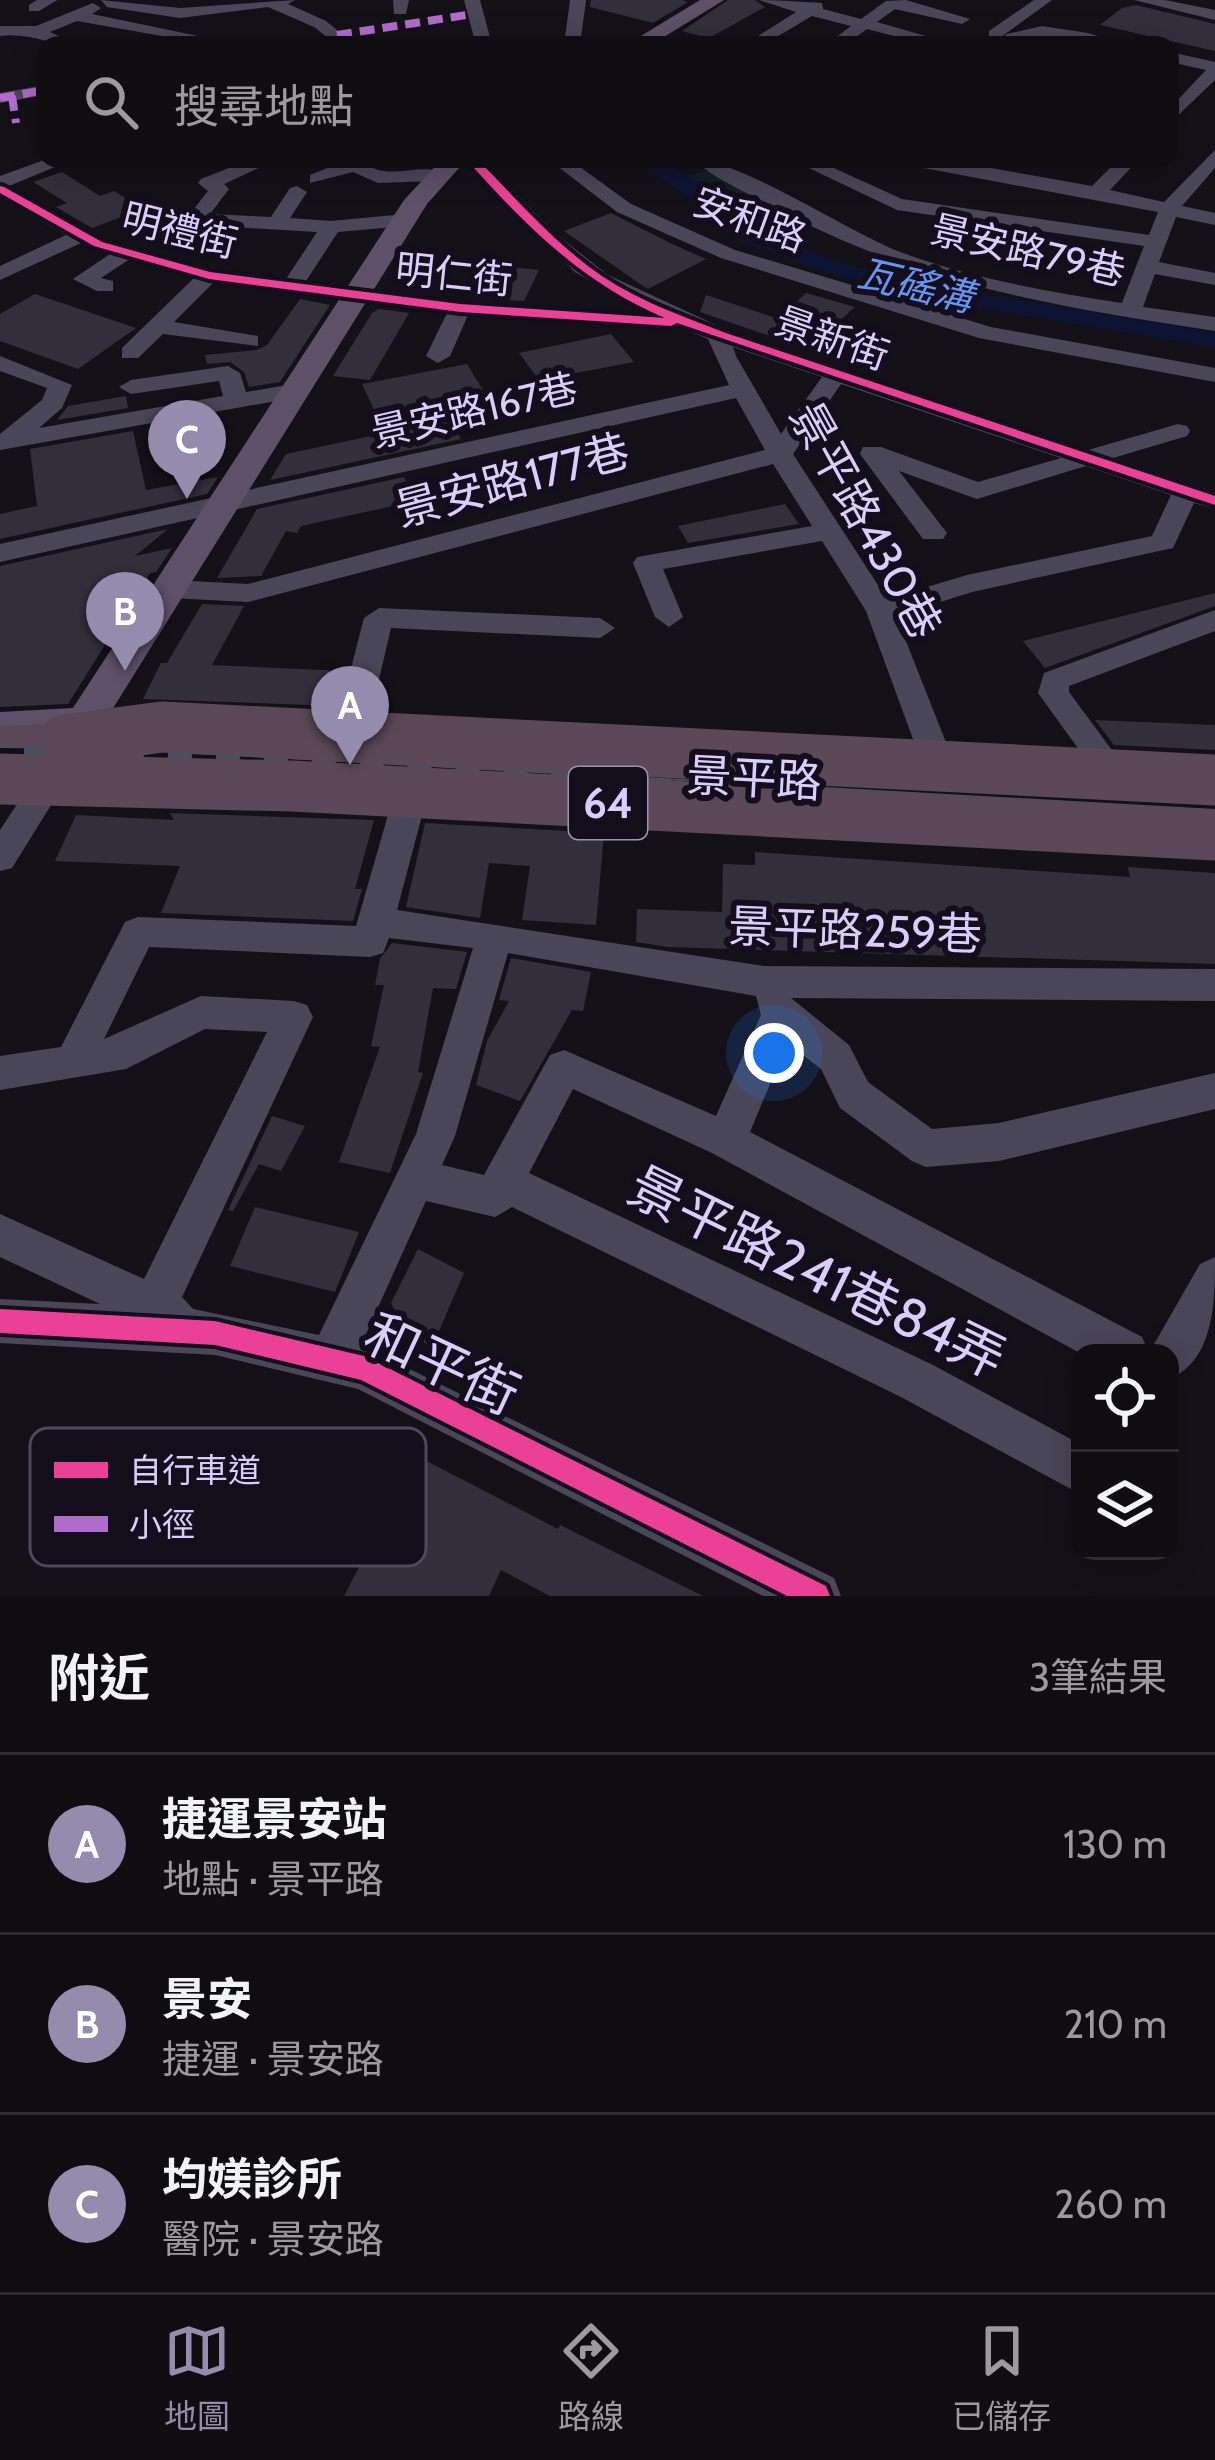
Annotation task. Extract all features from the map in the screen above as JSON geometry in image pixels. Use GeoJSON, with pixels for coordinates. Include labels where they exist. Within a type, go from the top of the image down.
{"type":"FeatureCollection","features":[{"type":"Feature","properties":{"kind":"highway"},"geometry":{"type":"LineString","coordinates":[[74,731],[162,727],[1215,780]]}},
{"type":"Feature","properties":{"kind":"highway","name":"64"},"geometry":{"type":"LineString","coordinates":[[0,742],[74,731],[308,750],[1215,802]]}},
{"type":"Feature","properties":{"kind":"highway","name":"64"},"geometry":{"type":"LineString","coordinates":[[15,786],[292,786],[1215,836]]}},
{"type":"Feature","properties":{"kind":"main road"},"geometry":{"type":"LineString","coordinates":[[652,36],[714,0]]}},
{"type":"Feature","properties":{"kind":"main road"},"geometry":{"type":"LineString","coordinates":[[15,786],[74,731],[170,589],[404,220],[445,168]]}},
{"type":"Feature","properties":{"kind":"main road","name":"景平路"},"geometry":{"type":"LineString","coordinates":[[74,731],[165,717],[353,722],[1215,766]]}},
{"type":"Feature","properties":{"kind":"main road","name":"景平路"},"geometry":{"type":"LineString","coordinates":[[0,726],[74,731],[151,752],[1215,819]]}},
{"type":"Feature","properties":{"kind":"main road","name":"景平路"},"geometry":{"type":"LineString","coordinates":[[15,786],[1215,856]]}},
{"type":"Feature","properties":{"kind":"street"},"geometry":{"type":"LineString","coordinates":[[263,0],[275,1],[335,36]]}},
{"type":"Feature","properties":{"kind":"street"},"geometry":{"type":"LineString","coordinates":[[42,36],[109,1],[179,13],[287,0]]}},
{"type":"Feature","properties":{"kind":"street"},"geometry":{"type":"LineString","coordinates":[[472,0],[482,36]]}},
{"type":"Feature","properties":{"kind":"street"},"geometry":{"type":"LineString","coordinates":[[573,36],[578,0]]}},
{"type":"Feature","properties":{"kind":"street"},"geometry":{"type":"LineString","coordinates":[[767,0],[911,36]]}},
{"type":"Feature","properties":{"kind":"street"},"geometry":{"type":"LineString","coordinates":[[767,36],[827,0]]}},
{"type":"Feature","properties":{"kind":"street"},"geometry":{"type":"LineString","coordinates":[[1009,0],[1040,3]]}},
{"type":"Feature","properties":{"kind":"street"},"geometry":{"type":"LineString","coordinates":[[1142,0],[1215,15]]}},
{"type":"Feature","properties":{"kind":"street"},"geometry":{"type":"LineString","coordinates":[[846,36],[895,2],[962,20]]}},
{"type":"Feature","properties":{"kind":"street"},"geometry":{"type":"LineString","coordinates":[[992,36],[1040,3]]}},
{"type":"Feature","properties":{"kind":"street"},"geometry":{"type":"LineString","coordinates":[[191,36],[240,23],[232,10]]}},
{"type":"Feature","properties":{"kind":"street"},"geometry":{"type":"LineString","coordinates":[[76,16],[206,32]]}},
{"type":"Feature","properties":{"kind":"street"},"geometry":{"type":"LineString","coordinates":[[1011,36],[1054,30],[1080,36]]}},
{"type":"Feature","properties":{"kind":"street"},"geometry":{"type":"LineString","coordinates":[[0,31],[35,40]]}},
{"type":"Feature","properties":{"kind":"street"},"geometry":{"type":"LineString","coordinates":[[1179,58],[1215,68]]}},
{"type":"Feature","properties":{"kind":"street"},"geometry":{"type":"LineString","coordinates":[[1179,104],[1215,68]]}},
{"type":"Feature","properties":{"kind":"street"},"geometry":{"type":"LineString","coordinates":[[0,79],[24,75]]}},
{"type":"Feature","properties":{"kind":"street"},"geometry":{"type":"LineString","coordinates":[[0,98],[36,92]]}},
{"type":"Feature","properties":{"kind":"street"},"geometry":{"type":"LineString","coordinates":[[1179,105],[1215,95]]}},
{"type":"Feature","properties":{"kind":"street"},"geometry":{"type":"LineString","coordinates":[[1130,311],[1168,208],[1215,156]]}},
{"type":"Feature","properties":{"kind":"street"},"geometry":{"type":"LineString","coordinates":[[0,186],[43,168]]}},
{"type":"Feature","properties":{"kind":"street"},"geometry":{"type":"LineString","coordinates":[[246,168],[208,183],[219,189],[196,219],[332,227],[404,220]]}},
{"type":"Feature","properties":{"kind":"street"},"geometry":{"type":"LineString","coordinates":[[317,179],[337,168]]}},
{"type":"Feature","properties":{"kind":"street"},"geometry":{"type":"LineString","coordinates":[[360,168],[378,177],[439,168]]}},
{"type":"Feature","properties":{"kind":"street","name":"景新街"},"geometry":{"type":"LineString","coordinates":[[480,168],[566,255],[603,282],[689,323],[1215,502]]}},
{"type":"Feature","properties":{"kind":"street","name":"安和路"},"geometry":{"type":"LineString","coordinates":[[569,168],[624,208],[728,254],[987,333],[1215,375]]}},
{"type":"Feature","properties":{"kind":"street","name":"景安路79巷"},"geometry":{"type":"LineString","coordinates":[[732,168],[811,192],[948,275],[1215,324]]}},
{"type":"Feature","properties":{"kind":"street"},"geometry":{"type":"LineString","coordinates":[[802,168],[811,192]]}},
{"type":"Feature","properties":{"kind":"street"},"geometry":{"type":"LineString","coordinates":[[811,192],[880,168]]}},
{"type":"Feature","properties":{"kind":"street"},"geometry":{"type":"LineString","coordinates":[[994,168],[1215,219]]}},
{"type":"Feature","properties":{"kind":"street"},"geometry":{"type":"LineString","coordinates":[[1096,193],[1121,168]]}},
{"type":"Feature","properties":{"kind":"street","name":"明禮街"},"geometry":{"type":"LineString","coordinates":[[0,186],[80,236],[126,254],[209,275],[357,297]]}},
{"type":"Feature","properties":{"kind":"street"},"geometry":{"type":"LineString","coordinates":[[275,226],[297,192]]}},
{"type":"Feature","properties":{"kind":"street"},"geometry":{"type":"LineString","coordinates":[[811,192],[960,217],[1066,225],[1156,242]]}},
{"type":"Feature","properties":{"kind":"street"},"geometry":{"type":"LineString","coordinates":[[291,287],[332,227]]}},
{"type":"Feature","properties":{"kind":"street"},"geometry":{"type":"LineString","coordinates":[[0,274],[80,236]]}},
{"type":"Feature","properties":{"kind":"street"},"geometry":{"type":"LineString","coordinates":[[105,286],[84,279],[126,254]]}},
{"type":"Feature","properties":{"kind":"street"},"geometry":{"type":"LineString","coordinates":[[1147,266],[1215,279]]}},
{"type":"Feature","properties":{"kind":"street"},"geometry":{"type":"LineString","coordinates":[[130,353],[209,275]]}},
{"type":"Feature","properties":{"kind":"street","name":"明仁街"},"geometry":{"type":"LineString","coordinates":[[357,297],[689,323]]}},
{"type":"Feature","properties":{"kind":"street"},"geometry":{"type":"LineString","coordinates":[[438,356],[460,308]]}},
{"type":"Feature","properties":{"kind":"street"},"geometry":{"type":"LineString","coordinates":[[158,326],[250,341]]}},
{"type":"Feature","properties":{"kind":"street","name":"景平路430巷"},"geometry":{"type":"LineString","coordinates":[[719,335],[724,356],[780,454],[880,611],[933,750]]}},
{"type":"Feature","properties":{"kind":"street"},"geometry":{"type":"LineString","coordinates":[[0,363],[60,386],[52,404],[5,441]]}},
{"type":"Feature","properties":{"kind":"street"},"geometry":{"type":"LineString","coordinates":[[131,387],[228,373],[236,400]]}},
{"type":"Feature","properties":{"kind":"street"},"geometry":{"type":"LineString","coordinates":[[780,454],[836,374]]}},
{"type":"Feature","properties":{"kind":"street","name":"景安路167巷"},"geometry":{"type":"LineString","coordinates":[[0,554],[744,389]]}},
{"type":"Feature","properties":{"kind":"street"},"geometry":{"type":"LineString","coordinates":[[5,441],[293,391]]}},
{"type":"Feature","properties":{"kind":"street"},"geometry":{"type":"LineString","coordinates":[[934,533],[872,452],[977,491],[1178,430]]}},
{"type":"Feature","properties":{"kind":"street","name":"景安路177巷"},"geometry":{"type":"LineString","coordinates":[[170,589],[248,593],[780,454]]}},
{"type":"Feature","properties":{"kind":"street"},"geometry":{"type":"LineString","coordinates":[[880,611],[968,584],[1163,542],[1186,492]]}},
{"type":"Feature","properties":{"kind":"street"},"geometry":{"type":"LineString","coordinates":[[669,617],[647,563],[830,531]]}},
{"type":"Feature","properties":{"kind":"street"},"geometry":{"type":"LineString","coordinates":[[353,722],[380,618],[600,628]]}},
{"type":"Feature","properties":{"kind":"street"},"geometry":{"type":"LineString","coordinates":[[1104,761],[1053,693],[1054,680],[1212,621]]}},
{"type":"Feature","properties":{"kind":"street"},"geometry":{"type":"LineString","coordinates":[[0,858],[15,786]]}},
{"type":"Feature","properties":{"kind":"street"},"geometry":{"type":"LineString","coordinates":[[374,932],[407,808]]}},
{"type":"Feature","properties":{"kind":"street","name":"景平路259巷"},"geometry":{"type":"LineString","coordinates":[[73,1063],[138,932],[495,936],[772,999],[1215,985]]}},
{"type":"Feature","properties":{"kind":"street"},"geometry":{"type":"LineString","coordinates":[[331,1360],[435,1136],[495,936]]}},
{"type":"Feature","properties":{"kind":"street"},"geometry":{"type":"LineString","coordinates":[[726,1140],[772,999],[835,1057],[854,1095],[926,1148],[999,1142],[1215,1091]]}},
{"type":"Feature","properties":{"kind":"street"},"geometry":{"type":"LineString","coordinates":[[0,1073],[126,1052],[201,1012],[294,1016],[154,1307]]}},
{"type":"Feature","properties":{"kind":"street"},"geometry":{"type":"LineString","coordinates":[[416,1179],[495,1196],[564,1067],[726,1140],[1109,1344]]}},
{"type":"Feature","properties":{"kind":"street","name":"景平路241巷84弄"},"geometry":{"type":"LineString","coordinates":[[502,1181],[917,1382],[1071,1465]]}},
{"type":"Feature","properties":{"kind":"street"},"geometry":{"type":"LineString","coordinates":[[0,1235],[215,1333]]}},
{"type":"Feature","properties":{"kind":"street"},"geometry":{"type":"LineString","coordinates":[[1177,1344],[1215,1279]]}},
{"type":"Feature","properties":{"kind":"street","name":"和平街"},"geometry":{"type":"LineString","coordinates":[[0,1321],[215,1333],[364,1368],[816,1596]]}},
{"type":"Feature","properties":{"kind":"shaded area"},"geometry":{"type":"Polygon","coordinates":[[[713,169],[796,216],[761,231],[682,177],[713,169]]]}},
{"type":"Feature","properties":{"kind":"water","name":"瓦磘溝"},"geometry":{"type":"Polygon","coordinates":[[[647,168],[675,168],[721,194],[764,232],[840,263],[965,291],[1215,333],[1215,348],[902,295],[735,239],[647,168]]]}},
{"type":"Feature","properties":{"kind":"building"},"geometry":{"type":"Polygon","coordinates":[[[591,0],[688,2],[653,23],[590,7],[591,0]]]}},
{"type":"Feature","properties":{"kind":"building"},"geometry":{"type":"Polygon","coordinates":[[[728,0],[755,0],[765,7],[713,36],[682,31],[728,0]]]}},
{"type":"Feature","properties":{"kind":"building"},"geometry":{"type":"Polygon","coordinates":[[[1136,5],[1215,24],[1215,51],[1179,43],[1179,36],[1149,36],[1100,25],[1122,8],[1136,5]]]}},
{"type":"Feature","properties":{"kind":"building"},"geometry":{"type":"Polygon","coordinates":[[[62,172],[100,196],[114,191],[143,209],[92,228],[56,207],[67,203],[33,182],[62,172]]]}},
{"type":"Feature","properties":{"kind":"building"},"geometry":{"type":"Polygon","coordinates":[[[611,213],[706,259],[648,289],[564,231],[611,213]]]}},
{"type":"Feature","properties":{"kind":"building"},"geometry":{"type":"Polygon","coordinates":[[[510,267],[539,270],[524,301],[494,299],[510,267]]]}},
{"type":"Feature","properties":{"kind":"building"},"geometry":{"type":"Polygon","coordinates":[[[806,293],[855,307],[808,349],[700,312],[706,295],[779,319],[806,293]]]}},
{"type":"Feature","properties":{"kind":"building"},"geometry":{"type":"Polygon","coordinates":[[[35,294],[136,328],[78,369],[0,341],[0,314],[35,294]]]}},
{"type":"Feature","properties":{"kind":"building"},"geometry":{"type":"Polygon","coordinates":[[[300,299],[330,305],[280,382],[249,387],[244,372],[230,362],[207,364],[205,355],[267,345],[300,299]]]}},
{"type":"Feature","properties":{"kind":"building"},"geometry":{"type":"Polygon","coordinates":[[[379,309],[409,313],[370,380],[333,376],[372,313],[379,309]]]}},
{"type":"Feature","properties":{"kind":"building"},"geometry":{"type":"Polygon","coordinates":[[[611,334],[634,362],[539,380],[519,353],[611,334]]]}},
{"type":"Feature","properties":{"kind":"building"},"geometry":{"type":"Polygon","coordinates":[[[467,364],[484,392],[439,402],[461,439],[270,480],[286,454],[385,433],[362,384],[467,364]]]}},
{"type":"Feature","properties":{"kind":"building"},"geometry":{"type":"Polygon","coordinates":[[[126,396],[128,408],[57,420],[68,406],[126,396]]]}},
{"type":"Feature","properties":{"kind":"building"},"geometry":{"type":"Polygon","coordinates":[[[133,431],[146,490],[218,477],[207,494],[0,539],[0,514],[37,506],[30,449],[133,431]]]}},
{"type":"Feature","properties":{"kind":"building"},"geometry":{"type":"Polygon","coordinates":[[[404,477],[416,501],[301,526],[297,533],[286,531],[261,576],[217,578],[257,509],[404,477]]]}},
{"type":"Feature","properties":{"kind":"building"},"geometry":{"type":"Polygon","coordinates":[[[785,504],[799,524],[688,543],[678,526],[785,504]]]}},
{"type":"Feature","properties":{"kind":"building"},"geometry":{"type":"Polygon","coordinates":[[[168,529],[135,556],[172,548],[156,572],[150,573],[68,704],[0,707],[0,566],[168,529]]]}},
{"type":"Feature","properties":{"kind":"building"},"geometry":{"type":"Polygon","coordinates":[[[1215,593],[1215,606],[1045,668],[1023,641],[1215,593]]]}},
{"type":"Feature","properties":{"kind":"building"},"geometry":{"type":"Polygon","coordinates":[[[202,604],[244,606],[212,665],[346,671],[337,706],[143,699],[161,663],[167,663],[202,604]]]}},
{"type":"Feature","properties":{"kind":"building"},"geometry":{"type":"Polygon","coordinates":[[[1095,720],[1215,725],[1215,750],[1114,745],[1095,720]]]}},
{"type":"Feature","properties":{"kind":"building"},"geometry":{"type":"Polygon","coordinates":[[[170,813],[374,820],[355,889],[362,889],[353,921],[161,913],[180,866],[55,861],[76,815],[174,820],[170,813]]]}},
{"type":"Feature","properties":{"kind":"building"},"geometry":{"type":"Polygon","coordinates":[[[425,823],[604,833],[596,925],[522,920],[530,866],[489,863],[480,918],[406,907],[425,823]]]}},
{"type":"Feature","properties":{"kind":"building"},"geometry":{"type":"Polygon","coordinates":[[[755,852],[1130,877],[1128,867],[1215,873],[1215,964],[668,947],[636,942],[637,909],[722,912],[723,864],[755,865],[755,852]]]}},
{"type":"Feature","properties":{"kind":"building"},"geometry":{"type":"Polygon","coordinates":[[[392,943],[467,952],[456,989],[433,988],[418,1072],[423,1073],[390,1173],[339,1162],[380,1047],[371,1046],[384,985],[375,985],[380,959],[392,943]]]}},
{"type":"Feature","properties":{"kind":"building"},"geometry":{"type":"Polygon","coordinates":[[[511,958],[591,972],[583,1011],[572,1010],[520,1101],[476,1085],[487,1041],[509,1001],[499,1000],[511,958]]]}},
{"type":"Feature","properties":{"kind":"building"},"geometry":{"type":"Polygon","coordinates":[[[272,1116],[305,1126],[281,1171],[259,1164],[233,1211],[228,1210],[272,1116]]]}},
{"type":"Feature","properties":{"kind":"building"},"geometry":{"type":"Polygon","coordinates":[[[255,1207],[359,1232],[335,1292],[230,1266],[255,1207]]]}},
{"type":"Feature","properties":{"kind":"building"},"geometry":{"type":"Polygon","coordinates":[[[418,1249],[464,1273],[432,1347],[407,1333],[391,1303],[418,1249]]]}},
{"type":"Feature","properties":{"kind":"building"},"geometry":{"type":"Polygon","coordinates":[[[426,1461],[703,1596],[550,1596],[501,1570],[489,1596],[344,1596],[360,1566],[426,1566],[426,1461]]]}},
{"type":"Feature","properties":{"kind":"railway"},"geometry":{"type":"LineString","coordinates":[[0,752],[109,753],[1215,815]]}},
{"type":"Feature","properties":{"kind":"marked path"},"geometry":{"type":"LineString","coordinates":[[337,35],[473,14]]}},
{"type":"Feature","properties":{"kind":"marked path"},"geometry":{"type":"LineString","coordinates":[[0,98],[36,92]]}},
{"type":"Feature","properties":{"kind":"marked path"},"geometry":{"type":"LineString","coordinates":[[12,96],[16,123]]}},
{"type":"Feature","properties":{"kind":"cycle path"},"geometry":{"type":"LineString","coordinates":[[480,168],[565,253],[643,304],[719,335],[1215,501]]}},
{"type":"Feature","properties":{"kind":"cycle path"},"geometry":{"type":"LineString","coordinates":[[0,189],[98,244],[209,275],[460,308],[671,322]]}},
{"type":"Feature","properties":{"kind":"cycle path"},"geometry":{"type":"LineString","coordinates":[[0,1321],[215,1333],[364,1368],[816,1596]]}},
{"type":"Feature","properties":{"kind":"place","name":"均媄診所"},"geometry":{"type":"Point","coordinates":[187,499]}},
{"type":"Feature","properties":{"kind":"place","name":"景安"},"geometry":{"type":"Point","coordinates":[125,671]}},
{"type":"Feature","properties":{"kind":"place","name":"捷運景安站"},"geometry":{"type":"Point","coordinates":[350,765]}}]}
